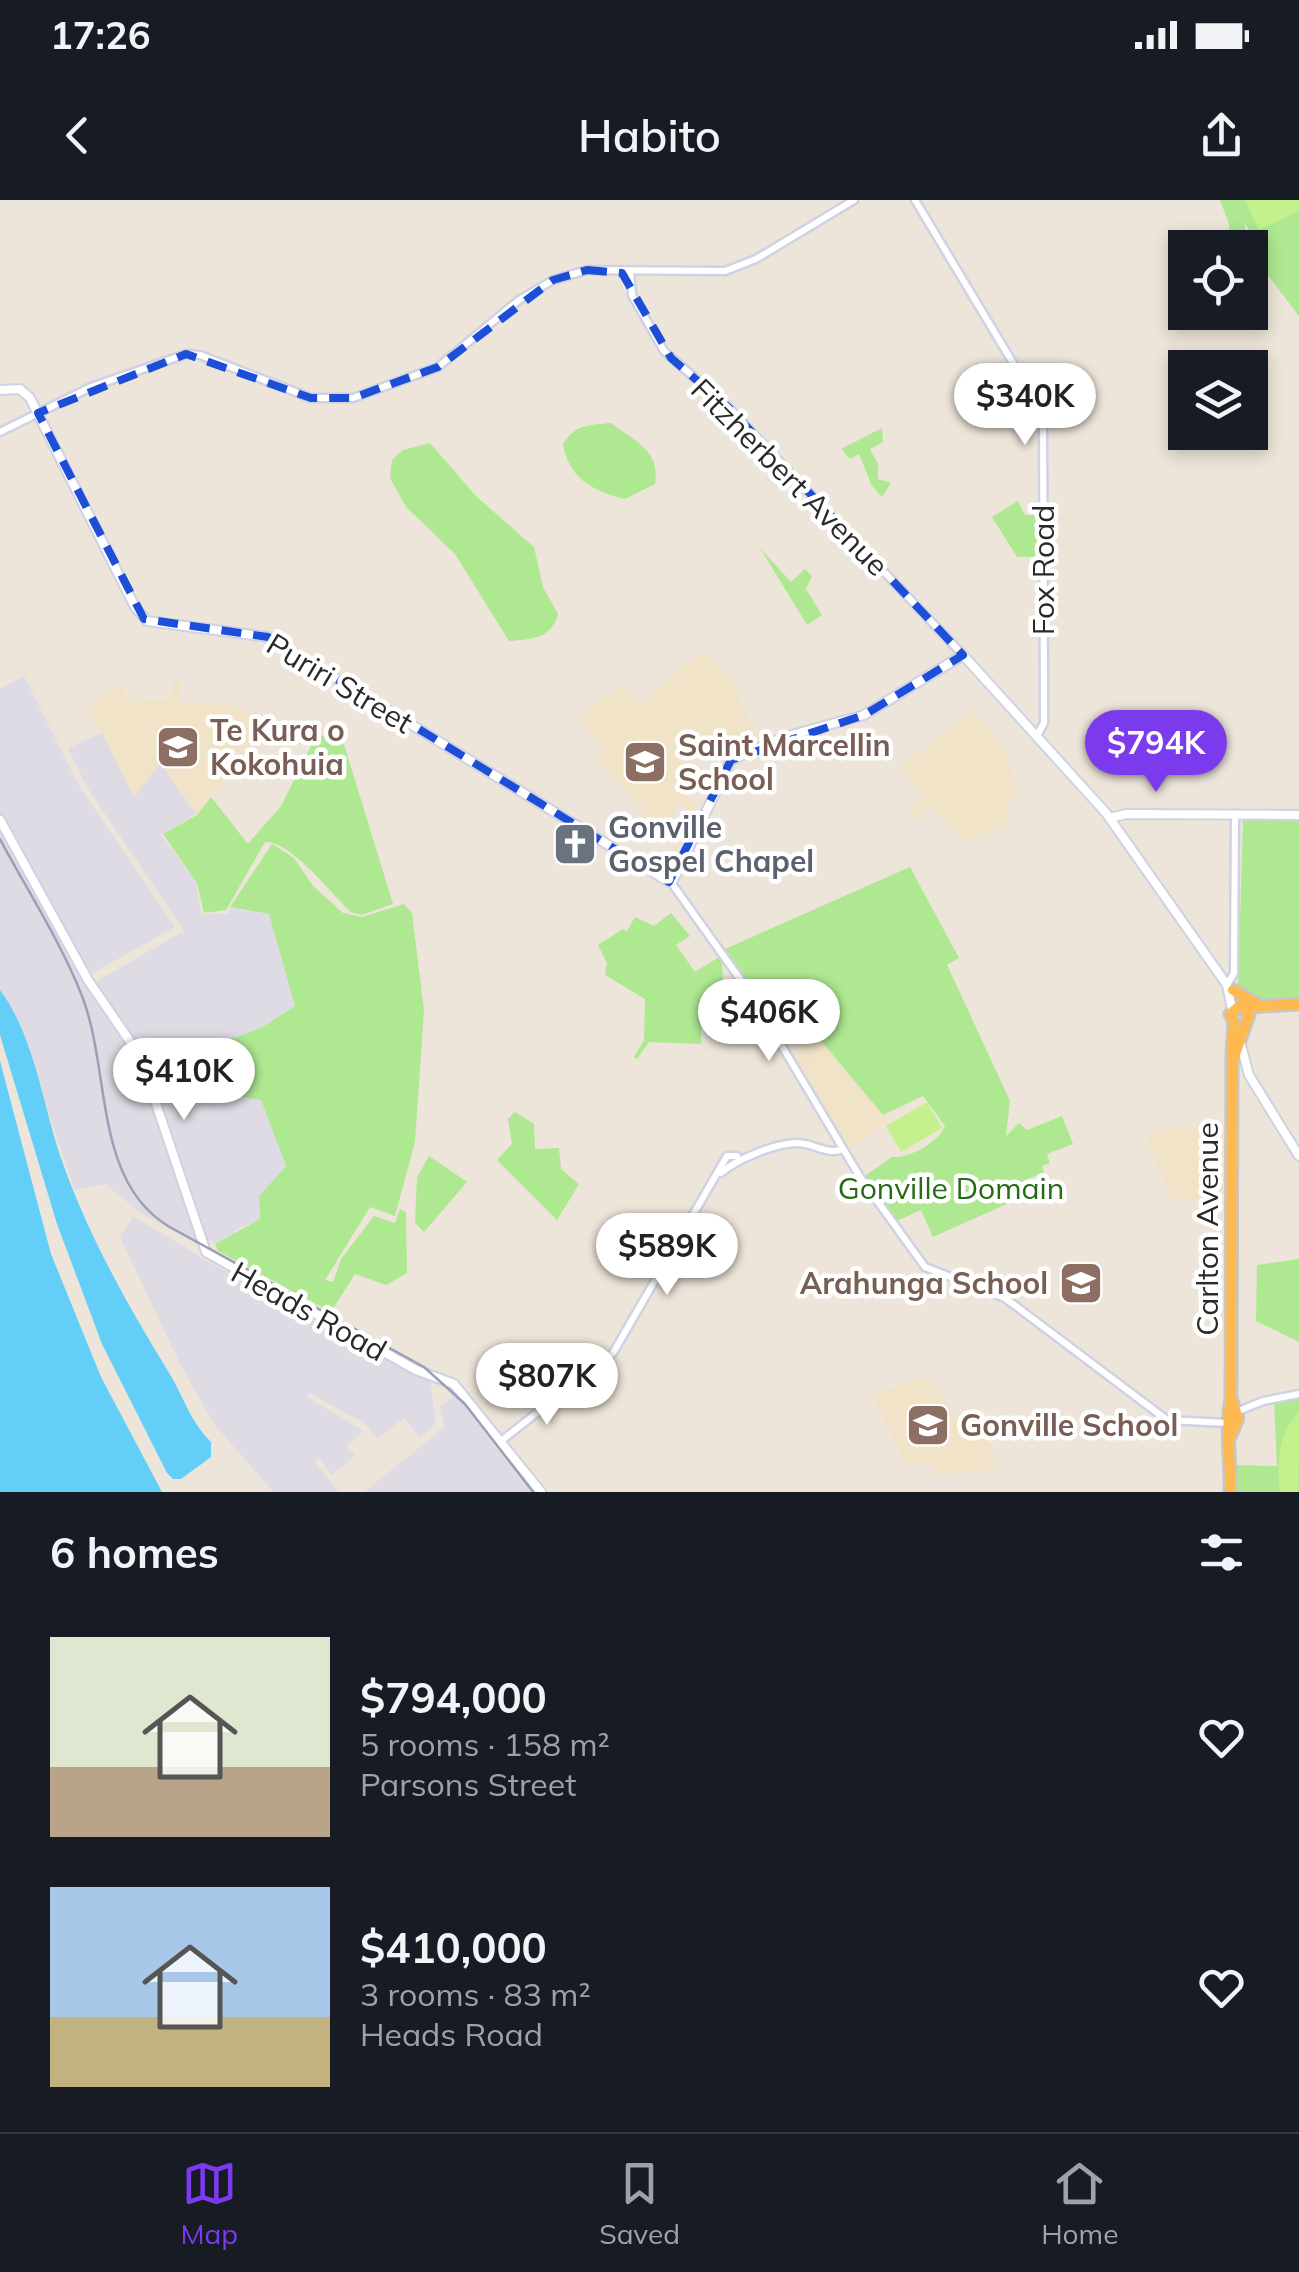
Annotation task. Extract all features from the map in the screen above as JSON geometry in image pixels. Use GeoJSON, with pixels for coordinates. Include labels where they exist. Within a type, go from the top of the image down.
{"type":"FeatureCollection","features":[{"type":"Feature","properties":{"kind":"highway"},"geometry":{"type":"LineString","coordinates":[[1230,987],[1247,1000],[1272,1007]]}},
{"type":"Feature","properties":{"kind":"highway"},"geometry":{"type":"LineString","coordinates":[[1244,1012],[1299,1004]]}},
{"type":"Feature","properties":{"kind":"highway","name":"Carlton Avenue"},"geometry":{"type":"LineString","coordinates":[[1230,1418],[1234,1022],[1244,1012]]}},
{"type":"Feature","properties":{"kind":"highway","name":"Carlton Avenue"},"geometry":{"type":"LineString","coordinates":[[1233,1064],[1244,1012]]}},
{"type":"Feature","properties":{"kind":"highway"},"geometry":{"type":"LineString","coordinates":[[1230,1418],[1230,1492]]}},
{"type":"Feature","properties":{"kind":"main road"},"geometry":{"type":"LineString","coordinates":[[0,390],[23,390],[41,411]]}},
{"type":"Feature","properties":{"kind":"main road","name":"Puriri Street"},"geometry":{"type":"LineString","coordinates":[[41,411],[135,607],[147,621],[264,635],[672,882]]}},
{"type":"Feature","properties":{"kind":"main road","name":"Fitzherbert Avenue"},"geometry":{"type":"LineString","coordinates":[[960,658],[976,669],[1038,734],[1110,818],[1244,1012]]}},
{"type":"Feature","properties":{"kind":"main road"},"geometry":{"type":"LineString","coordinates":[[672,882],[731,760],[777,739],[864,715],[960,658]]}},
{"type":"Feature","properties":{"kind":"main road"},"geometry":{"type":"LineString","coordinates":[[1110,818],[1126,814],[1299,814]]}},
{"type":"Feature","properties":{"kind":"main road","name":"Heads Road"},"geometry":{"type":"LineString","coordinates":[[0,820],[88,980],[140,1056],[206,1252],[416,1370],[454,1384],[541,1492]]}},
{"type":"Feature","properties":{"kind":"main road"},"geometry":{"type":"LineString","coordinates":[[1240,1036],[1250,1075],[1299,1156]]}},
{"type":"Feature","properties":{"kind":"main road"},"geometry":{"type":"LineString","coordinates":[[1233,1064],[1250,1075]]}},
{"type":"Feature","properties":{"kind":"street"},"geometry":{"type":"LineString","coordinates":[[587,270],[623,274],[631,285],[637,275],[739,267],[854,200]]}},
{"type":"Feature","properties":{"kind":"street","name":"Fox Road"},"geometry":{"type":"LineString","coordinates":[[915,200],[1043,413],[1044,722],[1038,734]]}},
{"type":"Feature","properties":{"kind":"street"},"geometry":{"type":"LineString","coordinates":[[0,432],[91,386],[191,354],[311,398],[336,400],[372,393],[438,367],[528,294],[565,274],[587,270],[672,272]]}},
{"type":"Feature","properties":{"kind":"street","name":"Fitzherbert Avenue"},"geometry":{"type":"LineString","coordinates":[[630,271],[631,285],[647,324],[670,358],[728,406],[960,658]]}},
{"type":"Feature","properties":{"kind":"street"},"geometry":{"type":"LineString","coordinates":[[1230,987],[1234,973],[1235,814]]}},
{"type":"Feature","properties":{"kind":"street","name":"Puriri Street"},"geometry":{"type":"LineString","coordinates":[[672,882],[743,982],[842,1149],[928,1270],[1005,1298],[1167,1420],[1230,1418]]}},
{"type":"Feature","properties":{"kind":"street"},"geometry":{"type":"LineString","coordinates":[[501,1441],[612,1353],[720,1174],[733,1160],[790,1143],[833,1152],[842,1149]]}},
{"type":"Feature","properties":{"kind":"street"},"geometry":{"type":"LineString","coordinates":[[1230,1418],[1253,1406],[1299,1394]]}},
{"type":"Feature","properties":{"kind":"highlighted area"},"geometry":{"type":"Polygon","coordinates":[[[587,270],[622,273],[671,358],[728,407],[963,655],[864,715],[731,760],[669,882],[268,637],[144,619],[38,413],[186,354],[311,398],[353,398],[438,367],[553,280],[587,270]]]}},
{"type":"Feature","properties":{"kind":"shaded area"},"geometry":{"type":"Polygon","coordinates":[[[704,649],[732,679],[758,741],[724,757],[707,733],[682,791],[701,810],[696,821],[678,801],[664,835],[598,759],[602,746],[583,725],[585,711],[624,685],[641,704],[704,649]]]}},
{"type":"Feature","properties":{"kind":"shaded area"},"geometry":{"type":"Polygon","coordinates":[[[24,676],[79,786],[175,927],[91,974],[0,815],[0,689],[24,676]]]}},
{"type":"Feature","properties":{"kind":"shaded area","name":"Te Kura o Kokohuia"},"geometry":{"type":"Polygon","coordinates":[[[173,680],[181,681],[179,701],[235,705],[268,722],[196,814],[161,762],[134,797],[88,705],[120,684],[129,701],[171,700],[173,680]]]}},
{"type":"Feature","properties":{"kind":"shaded area"},"geometry":{"type":"Polygon","coordinates":[[[974,710],[1006,751],[1019,797],[1004,807],[1011,819],[1008,824],[966,842],[931,806],[914,821],[907,813],[923,798],[900,767],[974,710]]]}},
{"type":"Feature","properties":{"kind":"shaded area"},"geometry":{"type":"Polygon","coordinates":[[[102,733],[134,797],[160,762],[196,814],[161,835],[196,881],[201,914],[227,914],[232,908],[269,914],[295,1006],[261,1028],[204,1049],[261,1100],[286,1166],[259,1196],[260,1219],[234,1231],[232,1238],[215,1244],[202,1236],[147,1064],[94,983],[184,931],[85,784],[68,748],[102,733]]]}},
{"type":"Feature","properties":{"kind":"shaded area"},"geometry":{"type":"Polygon","coordinates":[[[0,831],[74,965],[138,1057],[198,1245],[140,1212],[105,1184],[75,1190],[21,1034],[0,990],[0,831]]]}},
{"type":"Feature","properties":{"kind":"shaded area"},"geometry":{"type":"Polygon","coordinates":[[[815,1035],[888,1121],[849,1150],[792,1059],[815,1035]]]}},
{"type":"Feature","properties":{"kind":"shaded area"},"geometry":{"type":"Polygon","coordinates":[[[1168,1126],[1227,1126],[1227,1200],[1172,1200],[1145,1135],[1168,1126]]]}},
{"type":"Feature","properties":{"kind":"shaded area"},"geometry":{"type":"Polygon","coordinates":[[[133,1216],[207,1261],[430,1379],[436,1423],[420,1437],[404,1418],[378,1438],[363,1422],[309,1393],[308,1398],[364,1431],[346,1446],[356,1455],[332,1475],[319,1458],[314,1461],[339,1492],[273,1492],[215,1425],[181,1366],[120,1237],[133,1216]]]}},
{"type":"Feature","properties":{"kind":"shaded area","name":"Gonville School"},"geometry":{"type":"Polygon","coordinates":[[[928,1377],[956,1418],[962,1417],[993,1447],[995,1469],[935,1475],[934,1466],[906,1466],[872,1394],[928,1377]]]}},
{"type":"Feature","properties":{"kind":"shaded area"},"geometry":{"type":"Polygon","coordinates":[[[455,1394],[530,1492],[364,1492],[445,1427],[440,1407],[455,1394]]]}},
{"type":"Feature","properties":{"kind":"green space"},"geometry":{"type":"Polygon","coordinates":[[[1220,200],[1299,200],[1299,316],[1268,275],[1268,230],[1249,230],[1244,222],[1246,230],[1229,230],[1220,200]]]}},
{"type":"Feature","properties":{"kind":"green space"},"geometry":{"type":"Polygon","coordinates":[[[1245,200],[1299,200],[1299,211],[1259,230],[1245,200]]]}},
{"type":"Feature","properties":{"kind":"green space"},"geometry":{"type":"Polygon","coordinates":[[[611,423],[644,448],[656,473],[655,484],[625,499],[584,482],[571,466],[563,444],[578,429],[611,423]]]}},
{"type":"Feature","properties":{"kind":"green space"},"geometry":{"type":"Polygon","coordinates":[[[882,428],[883,442],[870,449],[878,464],[878,479],[891,483],[882,497],[872,486],[859,454],[850,459],[841,449],[882,428]]]}},
{"type":"Feature","properties":{"kind":"green space"},"geometry":{"type":"Polygon","coordinates":[[[430,443],[477,497],[534,547],[543,587],[558,614],[545,633],[509,641],[455,554],[406,507],[390,478],[392,460],[403,450],[430,443]]]}},
{"type":"Feature","properties":{"kind":"green space"},"geometry":{"type":"Polygon","coordinates":[[[1018,501],[1025,515],[1038,515],[1036,557],[1017,557],[992,517],[1018,501]]]}},
{"type":"Feature","properties":{"kind":"green space"},"geometry":{"type":"Polygon","coordinates":[[[760,548],[791,582],[805,569],[812,576],[806,589],[822,615],[807,625],[760,548]]]}},
{"type":"Feature","properties":{"kind":"green space"},"geometry":{"type":"Polygon","coordinates":[[[317,734],[343,741],[393,904],[361,915],[351,912],[287,850],[265,842],[226,910],[204,913],[197,883],[163,834],[197,815],[211,797],[248,844],[281,806],[317,734]]]}},
{"type":"Feature","properties":{"kind":"green space"},"geometry":{"type":"Polygon","coordinates":[[[1243,820],[1299,820],[1299,998],[1253,1000],[1238,987],[1243,820]]]}},
{"type":"Feature","properties":{"kind":"green space"},"geometry":{"type":"Polygon","coordinates":[[[272,844],[294,858],[313,886],[343,913],[362,917],[404,904],[412,913],[424,1010],[415,1142],[395,1216],[370,1207],[325,1280],[333,1282],[341,1259],[374,1216],[395,1223],[400,1209],[406,1212],[407,1273],[386,1285],[355,1274],[331,1312],[218,1251],[215,1244],[260,1219],[259,1196],[286,1166],[261,1100],[207,1091],[204,1049],[261,1028],[295,1006],[269,914],[230,907],[272,844]]]}},
{"type":"Feature","properties":{"kind":"green space","name":"Gonville Domain"},"geometry":{"type":"Polygon","coordinates":[[[910,867],[959,958],[947,965],[1010,1101],[1006,1136],[1019,1123],[1027,1130],[1062,1116],[1073,1144],[1047,1154],[1050,1163],[1042,1166],[1044,1172],[1015,1185],[1020,1198],[933,1237],[921,1210],[897,1221],[865,1176],[892,1157],[923,1148],[945,1126],[923,1096],[883,1115],[786,999],[755,992],[725,949],[910,867]]]}},
{"type":"Feature","properties":{"kind":"green space"},"geometry":{"type":"Polygon","coordinates":[[[671,913],[690,936],[676,945],[695,972],[719,957],[722,960],[724,999],[701,999],[701,1044],[649,1042],[637,1059],[634,1057],[644,1040],[645,999],[605,975],[607,963],[598,945],[623,929],[627,931],[635,917],[654,926],[671,913]]]}},
{"type":"Feature","properties":{"kind":"green space"},"geometry":{"type":"Polygon","coordinates":[[[927,1102],[942,1128],[901,1152],[886,1126],[927,1102]]]}},
{"type":"Feature","properties":{"kind":"green space"},"geometry":{"type":"Polygon","coordinates":[[[515,1112],[534,1124],[535,1149],[559,1148],[561,1169],[579,1184],[557,1220],[497,1160],[512,1144],[508,1119],[515,1112]]]}},
{"type":"Feature","properties":{"kind":"green space"},"geometry":{"type":"Polygon","coordinates":[[[429,1156],[467,1182],[424,1232],[415,1223],[417,1177],[429,1156]]]}},
{"type":"Feature","properties":{"kind":"green space"},"geometry":{"type":"Polygon","coordinates":[[[1299,1259],[1299,1342],[1256,1321],[1257,1265],[1299,1259]]]}},
{"type":"Feature","properties":{"kind":"green space"},"geometry":{"type":"Polygon","coordinates":[[[1299,1397],[1299,1492],[1235,1492],[1236,1465],[1277,1466],[1274,1401],[1299,1397]]]}},
{"type":"Feature","properties":{"kind":"green space"},"geometry":{"type":"Polygon","coordinates":[[[1299,1413],[1298,1492],[1280,1492],[1283,1439],[1299,1413]]]}},
{"type":"Feature","properties":{"kind":"water"},"geometry":{"type":"Polygon","coordinates":[[[0,990],[22,1029],[62,1161],[96,1243],[192,1417],[211,1442],[211,1457],[181,1479],[173,1479],[167,1473],[102,1344],[57,1224],[0,1035],[0,990]]]}},
{"type":"Feature","properties":{"kind":"water"},"geometry":{"type":"Polygon","coordinates":[[[0,1061],[51,1254],[101,1377],[162,1492],[0,1492],[0,1061]]]}},
{"type":"Feature","properties":{"kind":"railway"},"geometry":{"type":"LineString","coordinates":[[0,839],[82,996],[115,1153],[144,1206],[168,1226],[424,1367],[465,1404],[533,1492]]}},
{"type":"Feature","properties":{"kind":"place","name":"Te Kura o Kokohuia"},"geometry":{"type":"Point","coordinates":[178,747]}},
{"type":"Feature","properties":{"kind":"place","name":"Saint Marcellin School"},"geometry":{"type":"Point","coordinates":[645,762]}},
{"type":"Feature","properties":{"kind":"place","name":"Gonville Gospel Chapel"},"geometry":{"type":"Point","coordinates":[575,844]}},
{"type":"Feature","properties":{"kind":"place","name":"Arahunga School"},"geometry":{"type":"Point","coordinates":[1081,1283]}},
{"type":"Feature","properties":{"kind":"place","name":"Gonville School"},"geometry":{"type":"Point","coordinates":[928,1425]}}]}
